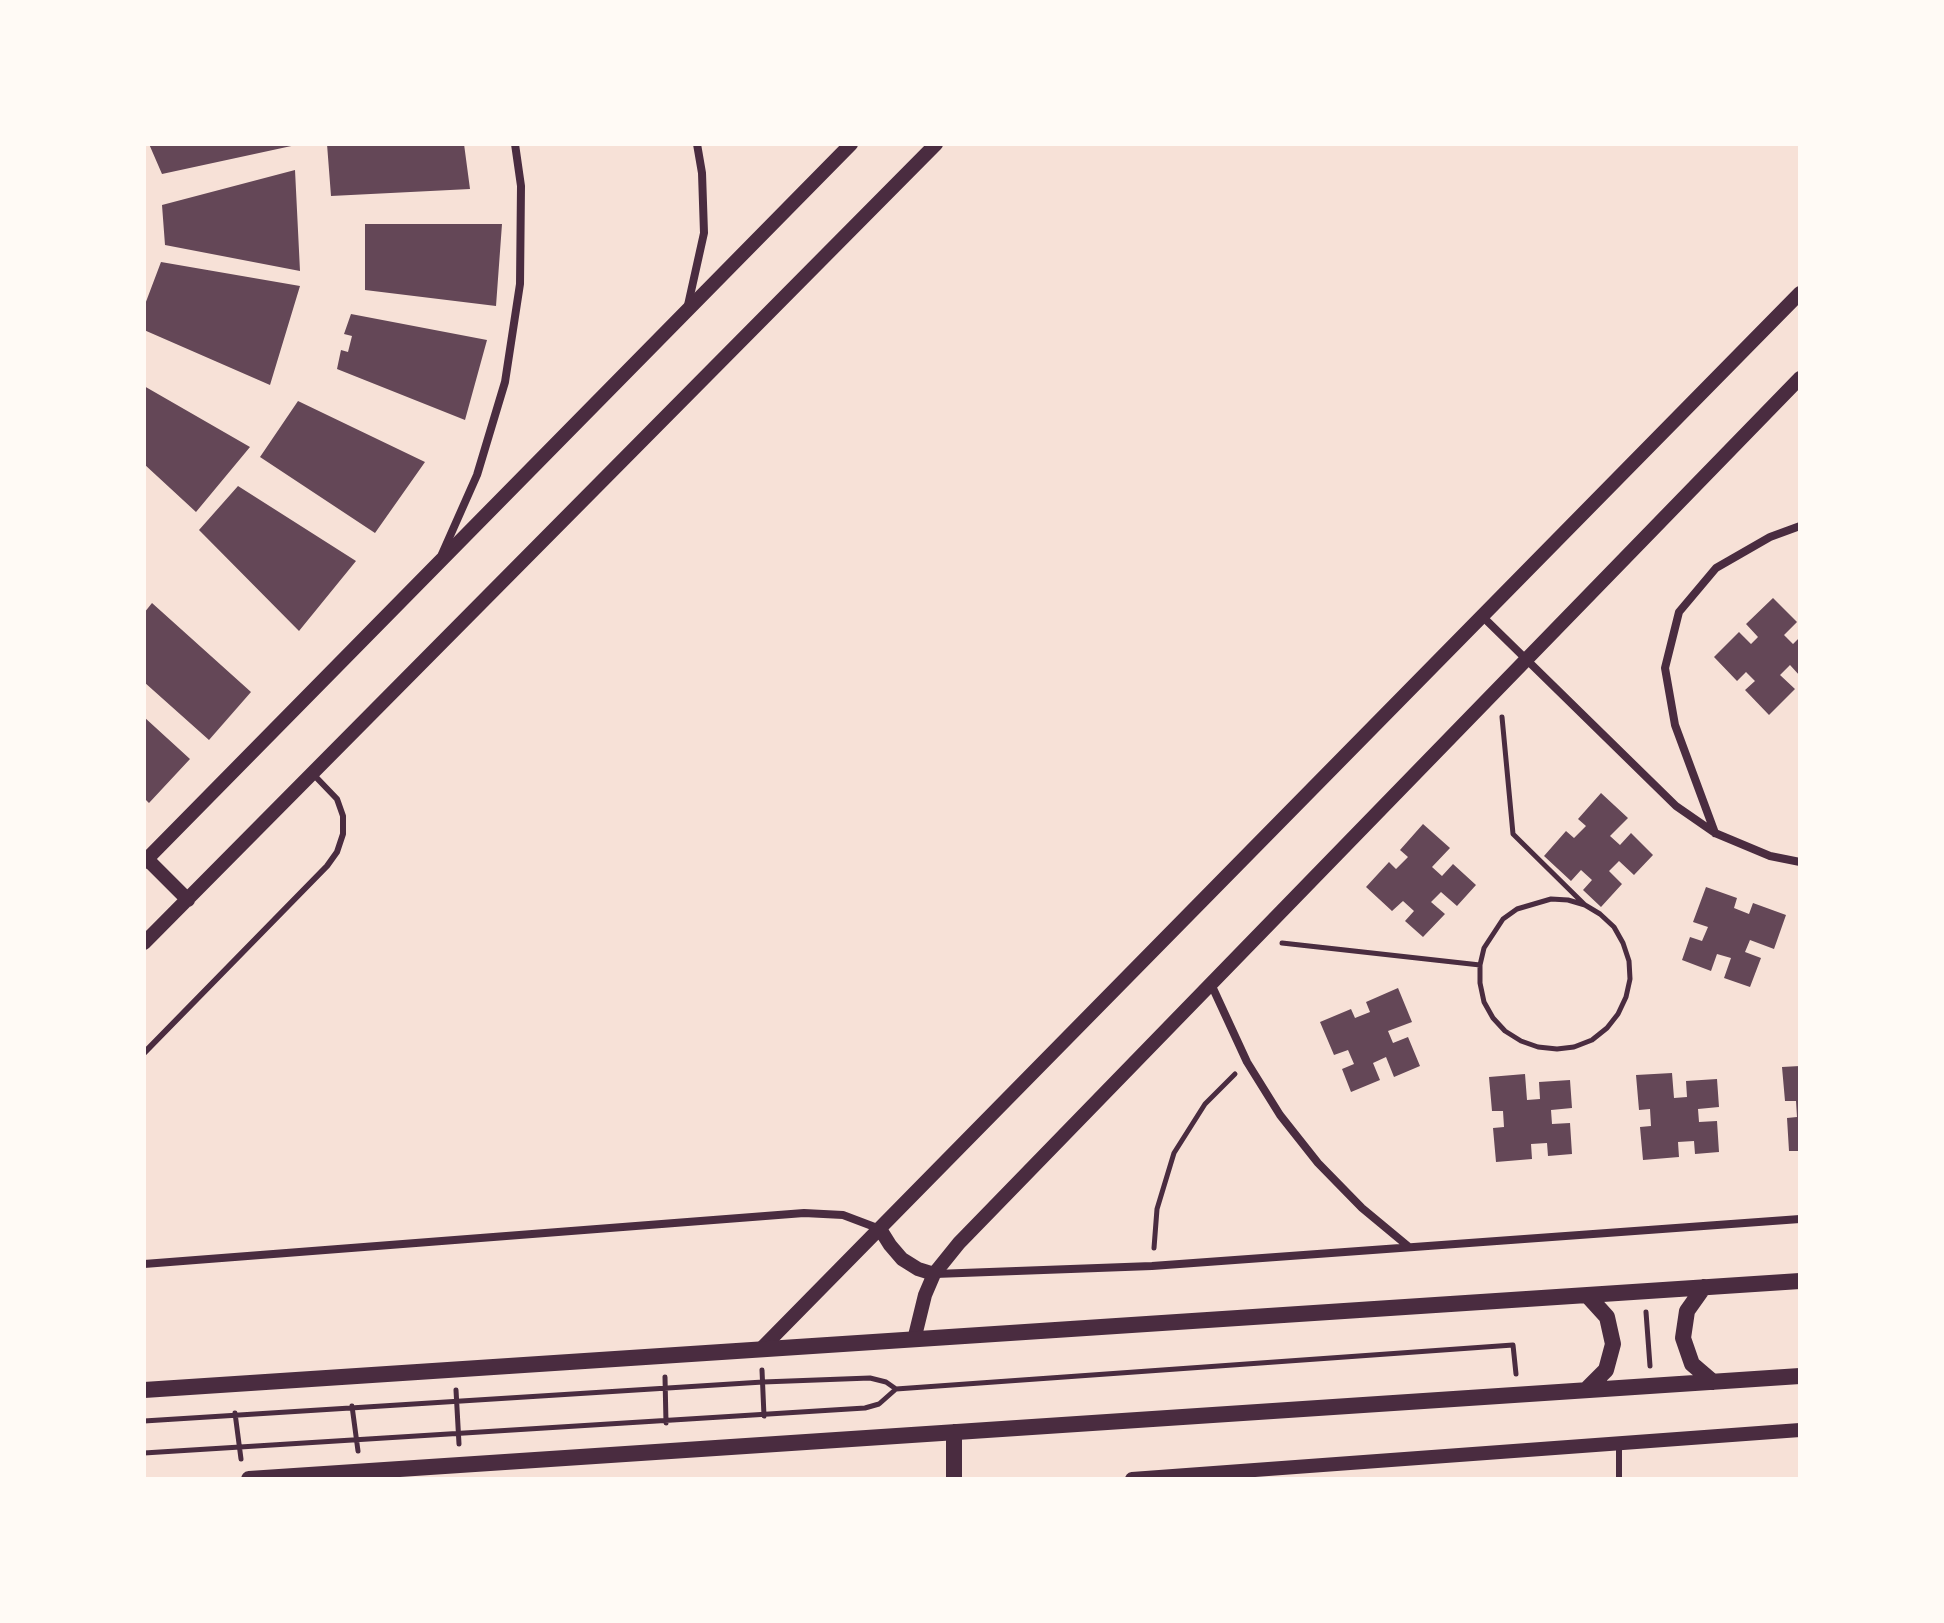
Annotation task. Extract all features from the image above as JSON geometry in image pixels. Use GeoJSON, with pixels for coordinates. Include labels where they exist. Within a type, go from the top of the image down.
{"type":"FeatureCollection","features":[{"type":"Feature","properties":{"kind":"main road"},"geometry":{"type":"LineString","coordinates":[[144,1390],[1800,1281]]}},
{"type":"Feature","properties":{"kind":"main road"},"geometry":{"type":"LineString","coordinates":[[1704,1287],[1687,1311],[1683,1338],[1692,1364],[1713,1382]]}},
{"type":"Feature","properties":{"kind":"main road"},"geometry":{"type":"LineString","coordinates":[[1586,1390],[1606,1370],[1613,1344],[1607,1317],[1587,1295]]}},
{"type":"Feature","properties":{"kind":"main road"},"geometry":{"type":"LineString","coordinates":[[246,1474],[297,1477],[1800,1376]]}},
{"type":"Feature","properties":{"kind":"main road"},"geometry":{"type":"LineString","coordinates":[[954,1432],[954,1479]]}},
{"type":"Feature","properties":{"kind":"street"},"geometry":{"type":"LineString","coordinates":[[440,559],[477,475],[505,382],[520,284],[521,186],[515,144]]}},
{"type":"Feature","properties":{"kind":"street"},"geometry":{"type":"LineString","coordinates":[[688,307],[704,233],[702,173],[697,144]]}},
{"type":"Feature","properties":{"kind":"street"},"geometry":{"type":"LineString","coordinates":[[188,900],[146,861],[851,144]]}},
{"type":"Feature","properties":{"kind":"street"},"geometry":{"type":"LineString","coordinates":[[144,943],[936,144]]}},
{"type":"Feature","properties":{"kind":"street"},"geometry":{"type":"LineString","coordinates":[[761,1349],[1800,293]]}},
{"type":"Feature","properties":{"kind":"street"},"geometry":{"type":"LineString","coordinates":[[914,1340],[918,1317],[934,1274],[959,1243],[1800,378]]}},
{"type":"Feature","properties":{"kind":"street"},"geometry":{"type":"LineString","coordinates":[[1715,833],[1675,725],[1665,668],[1679,612],[1716,568],[1770,537],[1800,526]]}},
{"type":"Feature","properties":{"kind":"street"},"geometry":{"type":"LineString","coordinates":[[1483,617],[1676,806],[1715,833],[1770,856],[1800,862]]}},
{"type":"Feature","properties":{"kind":"street"},"geometry":{"type":"LineString","coordinates":[[1211,984],[1247,1062],[1280,1115],[1318,1163],[1362,1208],[1409,1247]]}},
{"type":"Feature","properties":{"kind":"street"},"geometry":{"type":"LineString","coordinates":[[144,1264],[804,1213],[843,1215],[880,1229],[902,1259],[934,1274],[1152,1266],[1800,1219]]}},
{"type":"Feature","properties":{"kind":"street"},"geometry":{"type":"LineString","coordinates":[[1132,1479],[1800,1430]]}},
{"type":"Feature","properties":{"kind":"lane"},"geometry":{"type":"LineString","coordinates":[[144,1053],[327,866],[337,852],[343,834],[343,816],[337,799],[313,773]]}},
{"type":"Feature","properties":{"kind":"lane"},"geometry":{"type":"LineString","coordinates":[[1619,1441],[1619,1479]]}},
{"type":"Feature","properties":{"kind":"path"},"geometry":{"type":"LineString","coordinates":[[1499,685],[1513,834],[1585,905],[1614,927],[1623,943],[1630,979],[1618,1014],[1592,1040],[1557,1049],[1521,1041],[1505,1031],[1484,1002],[1480,983],[1484,948],[1503,919],[1517,909],[1551,899],[1585,905]]}},
{"type":"Feature","properties":{"kind":"path"},"geometry":{"type":"LineString","coordinates":[[1252,940],[1480,965]]}},
{"type":"Feature","properties":{"kind":"path"},"geometry":{"type":"LineString","coordinates":[[1152,1266],[1157,1209],[1174,1153],[1205,1104],[1247,1062]]}},
{"type":"Feature","properties":{"kind":"path"},"geometry":{"type":"LineString","coordinates":[[1645,1291],[1651,1386]]}},
{"type":"Feature","properties":{"kind":"path"},"geometry":{"type":"LineString","coordinates":[[144,1453],[865,1408],[879,1404],[896,1389],[1513,1345],[1517,1395]]}},
{"type":"Feature","properties":{"kind":"path"},"geometry":{"type":"LineString","coordinates":[[761,1349],[765,1445]]}},
{"type":"Feature","properties":{"kind":"path"},"geometry":{"type":"LineString","coordinates":[[665,1356],[665,1452]]}},
{"type":"Feature","properties":{"kind":"path"},"geometry":{"type":"LineString","coordinates":[[455,1370],[460,1465]]}},
{"type":"Feature","properties":{"kind":"path"},"geometry":{"type":"LineString","coordinates":[[349,1377],[360,1472]]}},
{"type":"Feature","properties":{"kind":"path"},"geometry":{"type":"LineString","coordinates":[[144,1421],[763,1382],[870,1378],[886,1382],[896,1389]]}},
{"type":"Feature","properties":{"kind":"path"},"geometry":{"type":"LineString","coordinates":[[232,1385],[239,1447],[246,1474]]}},
{"type":"Feature","properties":{"kind":"building"},"geometry":{"type":"Polygon","coordinates":[[[149,144],[296,144],[296,145],[162,174],[149,144]]]}},
{"type":"Feature","properties":{"kind":"building"},"geometry":{"type":"Polygon","coordinates":[[[327,144],[464,144],[470,189],[331,196],[327,144]]]}},
{"type":"Feature","properties":{"kind":"building"},"geometry":{"type":"Polygon","coordinates":[[[295,170],[300,271],[165,245],[162,205],[295,170]]]}},
{"type":"Feature","properties":{"kind":"building"},"geometry":{"type":"Polygon","coordinates":[[[365,224],[502,224],[496,306],[365,290],[365,224]]]}},
{"type":"Feature","properties":{"kind":"building"},"geometry":{"type":"Polygon","coordinates":[[[161,262],[300,286],[270,385],[144,330],[144,307],[161,262]]]}},
{"type":"Feature","properties":{"kind":"building"},"geometry":{"type":"Polygon","coordinates":[[[351,314],[487,340],[465,420],[337,369],[341,350],[348,352],[352,336],[344,334],[351,314]]]}},
{"type":"Feature","properties":{"kind":"building"},"geometry":{"type":"Polygon","coordinates":[[[144,386],[250,447],[196,512],[144,464],[144,386]]]}},
{"type":"Feature","properties":{"kind":"building"},"geometry":{"type":"Polygon","coordinates":[[[298,401],[425,462],[375,533],[260,457],[298,401]]]}},
{"type":"Feature","properties":{"kind":"building"},"geometry":{"type":"Polygon","coordinates":[[[238,486],[356,561],[299,631],[199,530],[238,486]]]}},
{"type":"Feature","properties":{"kind":"building"},"geometry":{"type":"Polygon","coordinates":[[[1773,598],[1797,622],[1784,635],[1793,644],[1800,637],[1800,676],[1790,665],[1780,675],[1795,689],[1769,715],[1745,690],[1755,681],[1746,672],[1737,681],[1714,657],[1739,632],[1751,644],[1758,637],[1746,624],[1773,598]]]}},
{"type":"Feature","properties":{"kind":"building"},"geometry":{"type":"Polygon","coordinates":[[[152,603],[251,692],[209,740],[144,682],[144,613],[152,603]]]}},
{"type":"Feature","properties":{"kind":"building"},"geometry":{"type":"Polygon","coordinates":[[[144,717],[190,759],[149,803],[144,798],[144,717]]]}},
{"type":"Feature","properties":{"kind":"building"},"geometry":{"type":"Polygon","coordinates":[[[1601,793],[1628,818],[1610,836],[1620,845],[1631,833],[1653,855],[1634,875],[1619,861],[1609,871],[1622,884],[1601,907],[1583,890],[1592,880],[1581,870],[1571,881],[1544,856],[1566,831],[1574,838],[1586,826],[1578,819],[1601,793]]]}},
{"type":"Feature","properties":{"kind":"building"},"geometry":{"type":"Polygon","coordinates":[[[1423,824],[1450,848],[1432,867],[1442,876],[1453,864],[1476,885],[1457,906],[1441,892],[1431,902],[1445,914],[1423,937],[1405,921],[1414,911],[1403,901],[1392,911],[1366,887],[1389,862],[1396,869],[1408,857],[1400,850],[1423,824]]]}},
{"type":"Feature","properties":{"kind":"building"},"geometry":{"type":"Polygon","coordinates":[[[1706,887],[1737,898],[1734,908],[1749,914],[1753,903],[1786,915],[1774,949],[1750,940],[1745,952],[1761,958],[1750,987],[1724,978],[1731,958],[1717,954],[1711,971],[1682,960],[1690,937],[1702,941],[1708,927],[1693,922],[1706,887]]]}},
{"type":"Feature","properties":{"kind":"building"},"geometry":{"type":"Polygon","coordinates":[[[1398,988],[1412,1022],[1388,1031],[1393,1043],[1408,1037],[1420,1066],[1394,1077],[1386,1057],[1373,1063],[1380,1080],[1351,1092],[1342,1069],[1354,1064],[1348,1050],[1334,1055],[1320,1022],[1351,1009],[1355,1018],[1370,1012],[1366,1002],[1398,988]]]}},
{"type":"Feature","properties":{"kind":"building"},"geometry":{"type":"Polygon","coordinates":[[[1800,1066],[1800,1151],[1789,1151],[1787,1118],[1797,1117],[1796,1101],[1785,1101],[1782,1067],[1800,1066]]]}},
{"type":"Feature","properties":{"kind":"building"},"geometry":{"type":"Polygon","coordinates":[[[1672,1073],[1674,1098],[1687,1097],[1686,1081],[1717,1079],[1719,1107],[1698,1109],[1699,1122],[1717,1121],[1719,1152],[1695,1154],[1694,1141],[1678,1142],[1679,1157],[1643,1160],[1640,1127],[1651,1126],[1650,1109],[1639,1110],[1636,1075],[1672,1073]]]}},
{"type":"Feature","properties":{"kind":"building"},"geometry":{"type":"Polygon","coordinates":[[[1525,1074],[1527,1100],[1540,1099],[1539,1082],[1570,1080],[1572,1108],[1551,1110],[1552,1124],[1570,1123],[1572,1154],[1548,1156],[1547,1143],[1531,1144],[1532,1159],[1496,1162],[1493,1128],[1504,1127],[1503,1111],[1492,1111],[1489,1077],[1525,1074]]]}}]}
